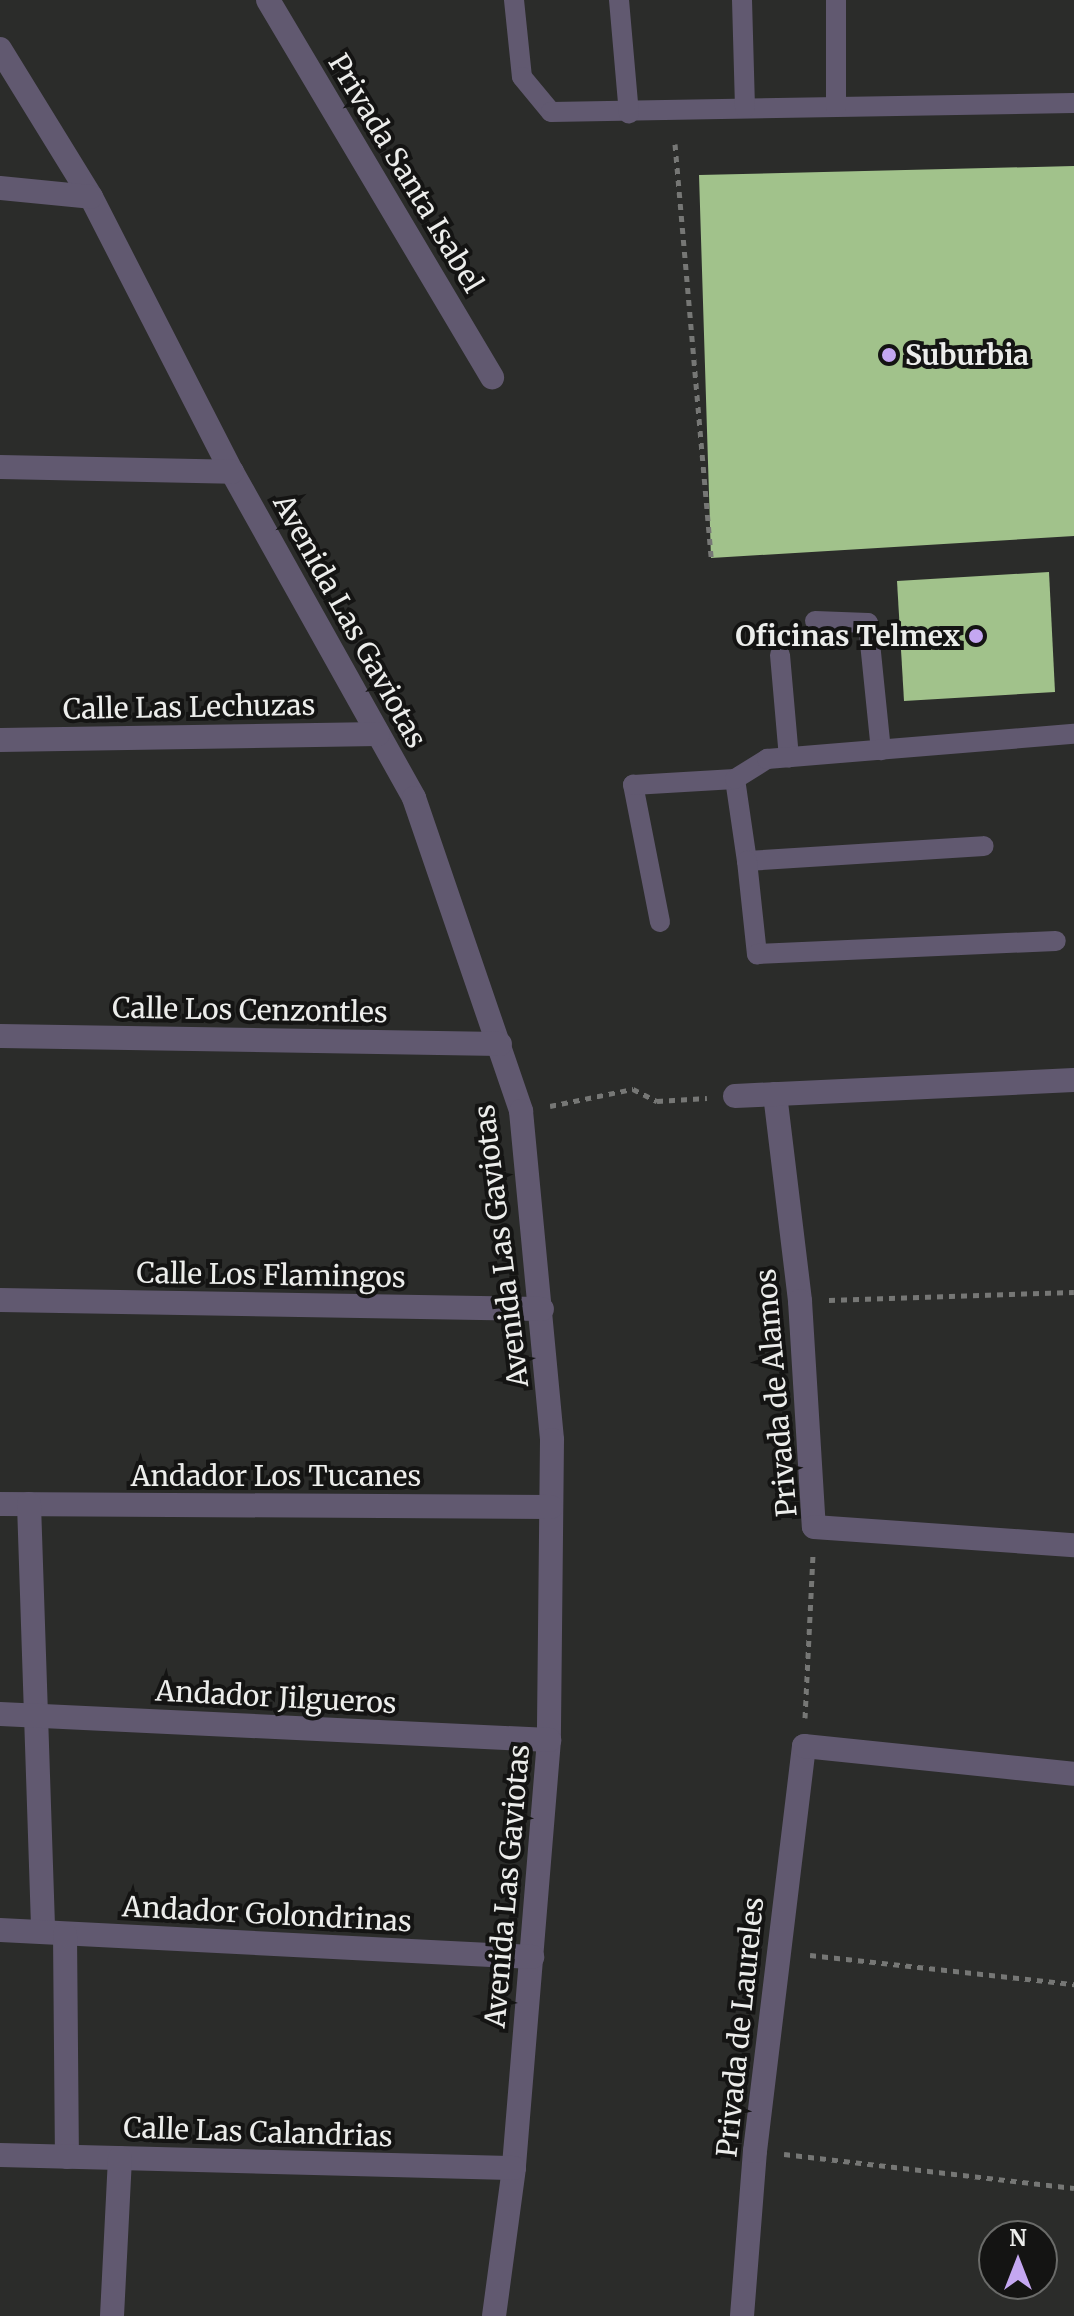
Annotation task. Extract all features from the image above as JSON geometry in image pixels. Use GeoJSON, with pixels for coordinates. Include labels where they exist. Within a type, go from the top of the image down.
{"type":"FeatureCollection","features":[{"type":"Feature","properties":{"kind":"street","name":"Privada Santa Isabel"},"geometry":{"type":"LineString","coordinates":[[268,0],[492,377]]}},
{"type":"Feature","properties":{"kind":"street","name":"Avenida Las Gaviotas"},"geometry":{"type":"LineString","coordinates":[[0,49],[91,197],[232,472],[414,798],[521,1111],[552,1440],[549,1740],[514,2168],[494,2316]]}},
{"type":"Feature","properties":{"kind":"street"},"geometry":{"type":"LineString","coordinates":[[0,188],[91,197]]}},
{"type":"Feature","properties":{"kind":"street"},"geometry":{"type":"LineString","coordinates":[[0,467],[232,472]]}},
{"type":"Feature","properties":{"kind":"street","name":"Calle Las Lechuzas"},"geometry":{"type":"LineString","coordinates":[[0,740],[378,734]]}},
{"type":"Feature","properties":{"kind":"street","name":"Calle Los Cenzontles"},"geometry":{"type":"LineString","coordinates":[[0,1036],[500,1044]]}},
{"type":"Feature","properties":{"kind":"street"},"geometry":{"type":"LineString","coordinates":[[735,1096],[1074,1080]]}},
{"type":"Feature","properties":{"kind":"street","name":"Privada de Alamos"},"geometry":{"type":"LineString","coordinates":[[775,1094],[800,1301],[814,1527],[1074,1545]]}},
{"type":"Feature","properties":{"kind":"street","name":"Calle Los Flamingos"},"geometry":{"type":"LineString","coordinates":[[0,1300],[542,1309]]}},
{"type":"Feature","properties":{"kind":"street","name":"Andador Los Tucanes"},"geometry":{"type":"LineString","coordinates":[[0,1504],[551,1507]]}},
{"type":"Feature","properties":{"kind":"street"},"geometry":{"type":"LineString","coordinates":[[29,1504],[34,1716],[54,1933],[67,2157]]}},
{"type":"Feature","properties":{"kind":"street","name":"Andador Jilgueros"},"geometry":{"type":"LineString","coordinates":[[0,1714],[549,1740]]}},
{"type":"Feature","properties":{"kind":"street"},"geometry":{"type":"LineString","coordinates":[[804,1746],[1074,1774]]}},
{"type":"Feature","properties":{"kind":"street","name":"Privada de Laureles"},"geometry":{"type":"LineString","coordinates":[[742,2316],[755,2151],[804,1746]]}},
{"type":"Feature","properties":{"kind":"street","name":"Andador Golondrinas"},"geometry":{"type":"LineString","coordinates":[[0,1930],[532,1957]]}},
{"type":"Feature","properties":{"kind":"street","name":"Calle Las Calandrias"},"geometry":{"type":"LineString","coordinates":[[0,2155],[514,2168]]}},
{"type":"Feature","properties":{"kind":"street"},"geometry":{"type":"LineString","coordinates":[[112,2316],[120,2158]]}},
{"type":"Feature","properties":{"kind":"lane"},"geometry":{"type":"LineString","coordinates":[[514,0],[522,77],[551,112],[629,114],[745,108],[1074,103]]}},
{"type":"Feature","properties":{"kind":"lane"},"geometry":{"type":"LineString","coordinates":[[619,0],[629,114]]}},
{"type":"Feature","properties":{"kind":"lane"},"geometry":{"type":"LineString","coordinates":[[742,0],[745,108]]}},
{"type":"Feature","properties":{"kind":"lane"},"geometry":{"type":"LineString","coordinates":[[836,0],[836,107]]}},
{"type":"Feature","properties":{"kind":"lane"},"geometry":{"type":"LineString","coordinates":[[815,621],[868,623],[881,750]]}},
{"type":"Feature","properties":{"kind":"lane"},"geometry":{"type":"LineString","coordinates":[[780,655],[789,758]]}},
{"type":"Feature","properties":{"kind":"lane"},"geometry":{"type":"LineString","coordinates":[[660,922],[633,785],[735,779],[767,759],[1074,734]]}},
{"type":"Feature","properties":{"kind":"lane"},"geometry":{"type":"LineString","coordinates":[[735,779],[757,954],[1056,941]]}},
{"type":"Feature","properties":{"kind":"lane"},"geometry":{"type":"LineString","coordinates":[[747,861],[984,846]]}},
{"type":"Feature","properties":{"kind":"path"},"geometry":{"type":"LineString","coordinates":[[675,144],[711,558]]}},
{"type":"Feature","properties":{"kind":"path"},"geometry":{"type":"LineString","coordinates":[[521,1111],[633,1089],[657,1101],[735,1096]]}},
{"type":"Feature","properties":{"kind":"path"},"geometry":{"type":"LineString","coordinates":[[800,1301],[1074,1292]]}},
{"type":"Feature","properties":{"kind":"path"},"geometry":{"type":"LineString","coordinates":[[804,1746],[814,1527]]}},
{"type":"Feature","properties":{"kind":"path"},"geometry":{"type":"LineString","coordinates":[[778,1951],[1074,1984]]}},
{"type":"Feature","properties":{"kind":"path"},"geometry":{"type":"LineString","coordinates":[[755,2151],[1074,2188]]}},
{"type":"Feature","properties":{"kind":"building","name":"Suburbia"},"geometry":{"type":"Polygon","coordinates":[[[1074,166],[1074,536],[711,558],[699,175],[1074,166]]]}},
{"type":"Feature","properties":{"kind":"building","name":"Oficinas Telmex"},"geometry":{"type":"Polygon","coordinates":[[[1049,572],[1055,692],[904,701],[897,581],[1049,572]]]}},
{"type":"Feature","properties":{"kind":"place","name":"Suburbia"},"geometry":{"type":"Point","coordinates":[889,355]}},
{"type":"Feature","properties":{"kind":"place","name":"Oficinas Telmex"},"geometry":{"type":"Point","coordinates":[976,636]}}]}
